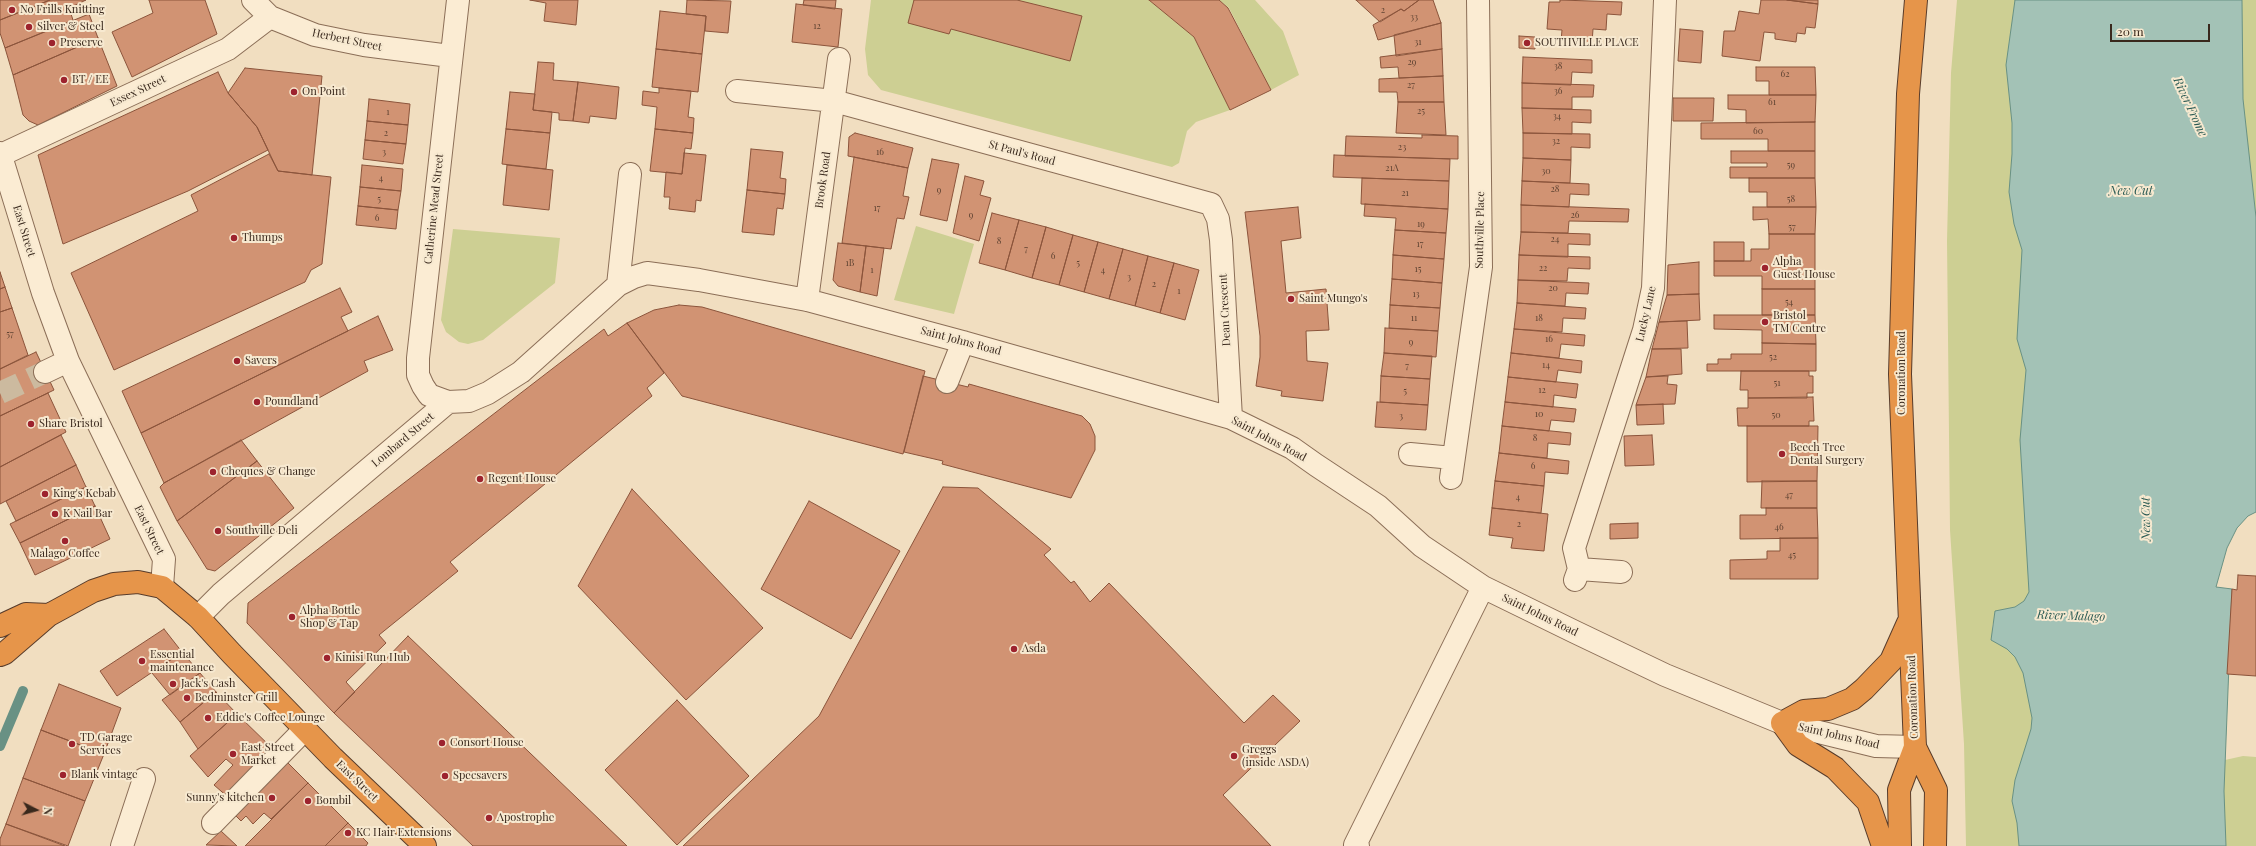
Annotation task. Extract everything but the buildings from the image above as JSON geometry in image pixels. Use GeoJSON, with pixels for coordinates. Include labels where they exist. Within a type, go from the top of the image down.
{"type":"FeatureCollection","features":[{"type":"Feature","properties":{"kind":"highway","name":"Coronation Road"},"geometry":{"type":"LineString","coordinates":[[1900,846],[1899,790],[1915,747],[1900,374],[1908,94],[1916,0]]}},
{"type":"Feature","properties":{"kind":"highway"},"geometry":{"type":"LineString","coordinates":[[0,655],[5,653],[49,615],[93,591],[114,584],[138,582],[162,587]]}},
{"type":"Feature","properties":{"kind":"highway","name":"East Street"},"geometry":{"type":"LineString","coordinates":[[162,587],[198,617],[305,729],[425,846]]}},
{"type":"Feature","properties":{"kind":"highway"},"geometry":{"type":"LineString","coordinates":[[0,626],[26,614],[49,615]]}},
{"type":"Feature","properties":{"kind":"highway"},"geometry":{"type":"LineString","coordinates":[[1883,846],[1868,802],[1835,768],[1798,745],[1782,723],[1804,711],[1828,709],[1852,699],[1891,662],[1910,618]]}},
{"type":"Feature","properties":{"kind":"highway","name":"Coronation Road"},"geometry":{"type":"LineString","coordinates":[[1915,747],[1936,790],[1935,846]]}},
{"type":"Feature","properties":{"kind":"street","name":"Herbert Street"},"geometry":{"type":"LineString","coordinates":[[253,0],[270,17],[315,35],[364,45],[457,54]]}},
{"type":"Feature","properties":{"kind":"street","name":"Catherine Mead Street"},"geometry":{"type":"LineString","coordinates":[[448,402],[428,395],[418,375],[418,358],[457,54],[458,0]]}},
{"type":"Feature","properties":{"kind":"street","name":"Southville Place"},"geometry":{"type":"LineString","coordinates":[[1410,454],[1452,468],[1481,267],[1478,0]]}},
{"type":"Feature","properties":{"kind":"street","name":"Lucky Lane"},"geometry":{"type":"LineString","coordinates":[[1621,572],[1577,575],[1574,548],[1644,330],[1653,288],[1666,0]]}},
{"type":"Feature","properties":{"kind":"street","name":"Essex Street"},"geometry":{"type":"LineString","coordinates":[[0,154],[228,49],[270,17]]}},
{"type":"Feature","properties":{"kind":"street","name":"Brook Road"},"geometry":{"type":"LineString","coordinates":[[807,300],[839,59]]}},
{"type":"Feature","properties":{"kind":"street","name":"St Paul's Road"},"geometry":{"type":"LineString","coordinates":[[737,91],[834,101],[1211,204]]}},
{"type":"Feature","properties":{"kind":"street","name":"East Street"},"geometry":{"type":"LineString","coordinates":[[0,154],[42,293],[68,361],[164,559],[162,587]]}},
{"type":"Feature","properties":{"kind":"street"},"geometry":{"type":"LineString","coordinates":[[448,402],[469,401],[488,393],[521,372],[618,285],[630,174]]}},
{"type":"Feature","properties":{"kind":"street","name":"Dean Crescent"},"geometry":{"type":"LineString","coordinates":[[1211,204],[1218,218],[1221,240],[1231,418]]}},
{"type":"Feature","properties":{"kind":"street","name":"Saint Johns Road"},"geometry":{"type":"LineString","coordinates":[[618,285],[634,277],[648,273],[699,280],[807,300],[963,342],[1231,418],[1292,448],[1378,506],[1422,546],[1483,587],[1665,675],[1782,723],[1876,746],[1915,747]]}},
{"type":"Feature","properties":{"kind":"street"},"geometry":{"type":"LineString","coordinates":[[947,382],[963,342]]}},
{"type":"Feature","properties":{"kind":"street"},"geometry":{"type":"LineString","coordinates":[[45,372],[68,361]]}},
{"type":"Feature","properties":{"kind":"street","name":"Lombard Street"},"geometry":{"type":"LineString","coordinates":[[198,617],[222,594],[448,402]]}},
{"type":"Feature","properties":{"kind":"street"},"geometry":{"type":"LineString","coordinates":[[1358,846],[1355,845],[1483,587]]}},
{"type":"Feature","properties":{"kind":"street"},"geometry":{"type":"LineString","coordinates":[[213,823],[305,729]]}},
{"type":"Feature","properties":{"kind":"street"},"geometry":{"type":"LineString","coordinates":[[122,846],[144,779]]}},
{"type":"Feature","properties":{"kind":"green space"},"geometry":{"type":"Polygon","coordinates":[[[871,0],[1149,0],[1194,37],[1230,110],[1196,122],[1187,131],[1179,163],[1172,167],[881,90],[868,75],[865,49],[871,0]]]}},
{"type":"Feature","properties":{"kind":"green space"},"geometry":{"type":"Polygon","coordinates":[[[1219,0],[1255,0],[1283,31],[1299,75],[1271,90],[1229,8],[1219,0]]]}},
{"type":"Feature","properties":{"kind":"green space"},"geometry":{"type":"Polygon","coordinates":[[[1957,0],[2093,0],[2071,583],[1993,623],[1992,629],[2034,631],[2077,846],[1966,846],[1964,744],[1950,530],[1947,241],[1951,73],[1957,0]]]}},
{"type":"Feature","properties":{"kind":"green space"},"geometry":{"type":"Polygon","coordinates":[[[2224,0],[2256,0],[2256,349],[2224,0]]]}},
{"type":"Feature","properties":{"kind":"green space"},"geometry":{"type":"Polygon","coordinates":[[[916,226],[974,244],[954,314],[894,300],[916,226]]]}},
{"type":"Feature","properties":{"kind":"green space"},"geometry":{"type":"Polygon","coordinates":[[[453,229],[560,238],[555,283],[483,340],[468,344],[459,342],[446,332],[441,320],[453,229]]]}},
{"type":"Feature","properties":{"kind":"green space"},"geometry":{"type":"Polygon","coordinates":[[[2232,589],[2225,760],[2243,756],[2256,757],[2256,846],[2197,846],[2232,589]]]}},
{"type":"Feature","properties":{"kind":"water","name":"New Cut"},"geometry":{"type":"Polygon","coordinates":[[[2015,0],[2242,0],[2243,99],[2256,217],[2256,512],[2248,516],[2237,528],[2227,548],[2216,587],[2232,589],[2224,791],[2226,846],[2019,846],[2017,823],[2012,801],[2015,780],[2031,729],[2032,718],[2023,673],[2015,657],[2007,649],[1991,640],[1995,611],[2015,607],[2024,601],[2029,592],[2020,440],[2026,370],[2017,339],[2022,250],[2014,224],[2009,192],[2012,154],[2012,123],[2006,65],[2015,0]]]}},
{"type":"Feature","properties":{"kind":"waterway","name":"River Malago"},"geometry":{"type":"LineString","coordinates":[[0,746],[23,691]]}},
{"type":"Feature","properties":{"kind":"tunnel"},"geometry":{"type":"LineString","coordinates":[[0,393],[45,372]]}},
{"type":"Feature","properties":{"kind":"place","name":"No Frills Knitting"},"geometry":{"type":"Point","coordinates":[12,10]}},
{"type":"Feature","properties":{"kind":"place","name":"Silver & Steel"},"geometry":{"type":"Point","coordinates":[29,27]}},
{"type":"Feature","properties":{"kind":"place","name":"Preserve"},"geometry":{"type":"Point","coordinates":[52,43]}},
{"type":"Feature","properties":{"kind":"place","name":"SOUTHVILLE PLACE"},"geometry":{"type":"Point","coordinates":[1527,43]}},
{"type":"Feature","properties":{"kind":"place","name":"BT / EE"},"geometry":{"type":"Point","coordinates":[64,80]}},
{"type":"Feature","properties":{"kind":"place","name":"On Point"},"geometry":{"type":"Point","coordinates":[294,92]}},
{"type":"Feature","properties":{"kind":"place","name":"Thumps"},"geometry":{"type":"Point","coordinates":[234,238]}},
{"type":"Feature","properties":{"kind":"place","name":"Alpha Guest House"},"geometry":{"type":"Point","coordinates":[1765,268]}},
{"type":"Feature","properties":{"kind":"place","name":"Saint Mungo's"},"geometry":{"type":"Point","coordinates":[1291,299]}},
{"type":"Feature","properties":{"kind":"place","name":"Bristol TM Centre"},"geometry":{"type":"Point","coordinates":[1765,322]}},
{"type":"Feature","properties":{"kind":"place","name":"Savers"},"geometry":{"type":"Point","coordinates":[237,361]}},
{"type":"Feature","properties":{"kind":"place","name":"Poundland"},"geometry":{"type":"Point","coordinates":[257,402]}},
{"type":"Feature","properties":{"kind":"place","name":"Share Bristol"},"geometry":{"type":"Point","coordinates":[31,424]}},
{"type":"Feature","properties":{"kind":"place","name":"Beech Tree Dental Surgery"},"geometry":{"type":"Point","coordinates":[1782,454]}},
{"type":"Feature","properties":{"kind":"place","name":"Cheques & Change"},"geometry":{"type":"Point","coordinates":[213,472]}},
{"type":"Feature","properties":{"kind":"place","name":"Regent House"},"geometry":{"type":"Point","coordinates":[480,479]}},
{"type":"Feature","properties":{"kind":"place","name":"King's Kebab"},"geometry":{"type":"Point","coordinates":[45,494]}},
{"type":"Feature","properties":{"kind":"place","name":"K Nail Bar"},"geometry":{"type":"Point","coordinates":[55,514]}},
{"type":"Feature","properties":{"kind":"place","name":"Southville Deli"},"geometry":{"type":"Point","coordinates":[218,531]}},
{"type":"Feature","properties":{"kind":"place","name":"Malago Coffee"},"geometry":{"type":"Point","coordinates":[65,541]}},
{"type":"Feature","properties":{"kind":"place","name":"Alpha Bottle Shop & Tap"},"geometry":{"type":"Point","coordinates":[292,617]}},
{"type":"Feature","properties":{"kind":"place","name":"Asda"},"geometry":{"type":"Point","coordinates":[1014,649]}},
{"type":"Feature","properties":{"kind":"place","name":"Kinisi Run Hub"},"geometry":{"type":"Point","coordinates":[327,658]}},
{"type":"Feature","properties":{"kind":"place","name":"Essential maintenance"},"geometry":{"type":"Point","coordinates":[142,661]}},
{"type":"Feature","properties":{"kind":"place","name":"Jack's Cash"},"geometry":{"type":"Point","coordinates":[173,684]}},
{"type":"Feature","properties":{"kind":"place","name":"Bedminster Grill"},"geometry":{"type":"Point","coordinates":[187,698]}},
{"type":"Feature","properties":{"kind":"place","name":"Eddie's Coffee Lounge"},"geometry":{"type":"Point","coordinates":[208,718]}},
{"type":"Feature","properties":{"kind":"place","name":"Consort House"},"geometry":{"type":"Point","coordinates":[442,743]}},
{"type":"Feature","properties":{"kind":"place","name":"TD Garage Services"},"geometry":{"type":"Point","coordinates":[72,744]}},
{"type":"Feature","properties":{"kind":"place","name":"East Street Market"},"geometry":{"type":"Point","coordinates":[233,754]}},
{"type":"Feature","properties":{"kind":"place","name":"Greggs (inside ASDA)"},"geometry":{"type":"Point","coordinates":[1234,756]}},
{"type":"Feature","properties":{"kind":"place","name":"Blank vintage"},"geometry":{"type":"Point","coordinates":[63,775]}},
{"type":"Feature","properties":{"kind":"place","name":"Specsavers"},"geometry":{"type":"Point","coordinates":[445,776]}},
{"type":"Feature","properties":{"kind":"place","name":"Sunny's kitchen"},"geometry":{"type":"Point","coordinates":[272,798]}},
{"type":"Feature","properties":{"kind":"place","name":"Bombil"},"geometry":{"type":"Point","coordinates":[308,801]}},
{"type":"Feature","properties":{"kind":"place","name":"Apostrophe"},"geometry":{"type":"Point","coordinates":[489,818]}},
{"type":"Feature","properties":{"kind":"place","name":"KC Hair Extensions"},"geometry":{"type":"Point","coordinates":[348,833]}},
{"type":"Feature","properties":{"kind":"water label","name":"River Frome"},"geometry":{"type":"Point","coordinates":[2190,107]}}]}
